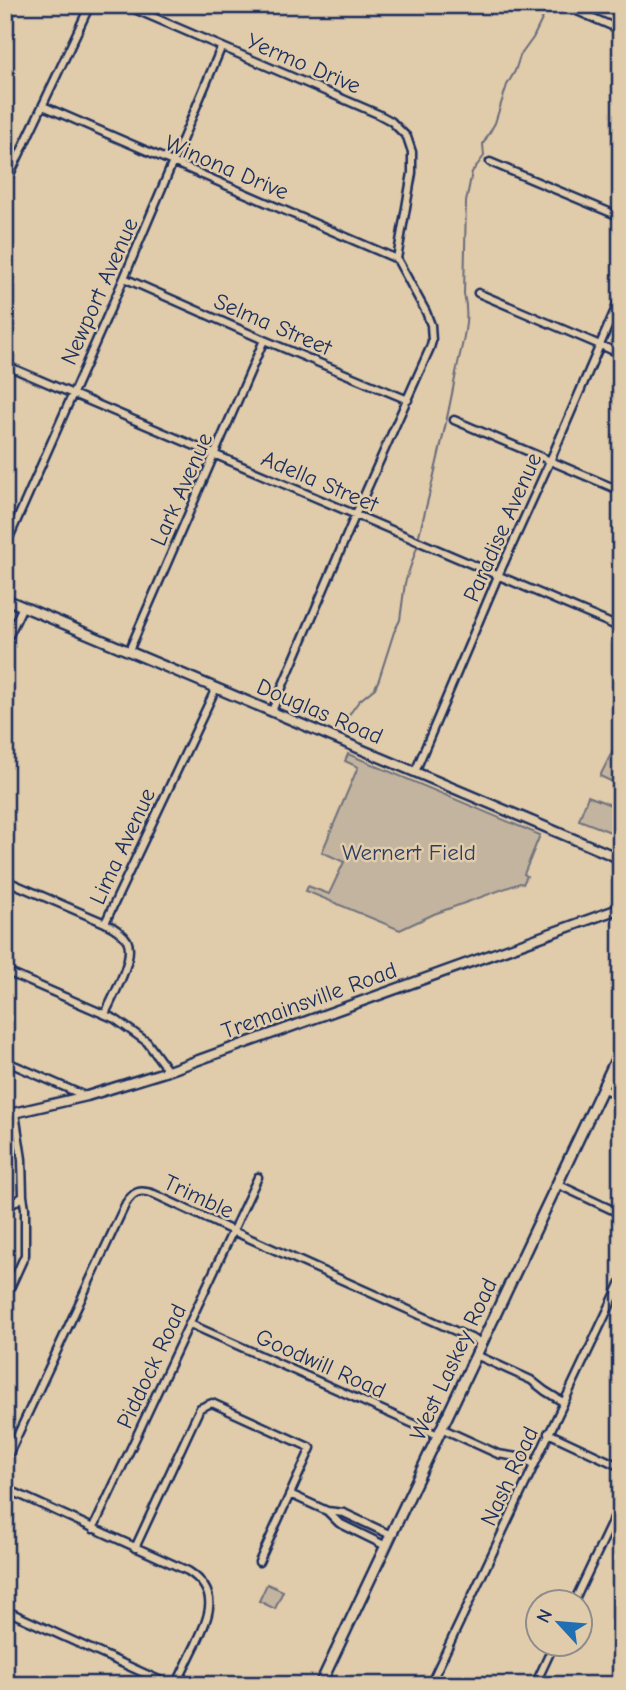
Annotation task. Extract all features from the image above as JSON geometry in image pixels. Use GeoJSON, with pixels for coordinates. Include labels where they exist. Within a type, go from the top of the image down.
{"type":"FeatureCollection","features":[{"type":"Feature","properties":{"kind":"main road","name":"West Laskey Road"},"geometry":{"type":"LineString","coordinates":[[320,1685],[621,1049]]}},
{"type":"Feature","properties":{"kind":"street"},"geometry":{"type":"LineString","coordinates":[[5,186],[90,5]]}},
{"type":"Feature","properties":{"kind":"street","name":"Yermo Drive"},"geometry":{"type":"LineString","coordinates":[[125,5],[391,121],[407,137],[412,152],[412,173],[397,259]]}},
{"type":"Feature","properties":{"kind":"street"},"geometry":{"type":"LineString","coordinates":[[563,5],[621,30]]}},
{"type":"Feature","properties":{"kind":"street","name":"Newport Avenue"},"geometry":{"type":"LineString","coordinates":[[5,547],[222,48]]}},
{"type":"Feature","properties":{"kind":"street","name":"Winona Drive"},"geometry":{"type":"LineString","coordinates":[[43,106],[397,259]]}},
{"type":"Feature","properties":{"kind":"street"},"geometry":{"type":"LineString","coordinates":[[490,162],[621,218]]}},
{"type":"Feature","properties":{"kind":"street"},"geometry":{"type":"LineString","coordinates":[[272,711],[430,348],[431,325],[397,259]]}},
{"type":"Feature","properties":{"kind":"street","name":"Selma Street"},"geometry":{"type":"LineString","coordinates":[[124,278],[408,400]]}},
{"type":"Feature","properties":{"kind":"street"},"geometry":{"type":"LineString","coordinates":[[478,293],[621,354]]}},
{"type":"Feature","properties":{"kind":"street","name":"Paradise Avenue"},"geometry":{"type":"LineString","coordinates":[[415,772],[621,296]]}},
{"type":"Feature","properties":{"kind":"street","name":"Lark Avenue"},"geometry":{"type":"LineString","coordinates":[[129,651],[264,340]]}},
{"type":"Feature","properties":{"kind":"street","name":"Adella Street"},"geometry":{"type":"LineString","coordinates":[[5,365],[621,628]]}},
{"type":"Feature","properties":{"kind":"street"},"geometry":{"type":"LineString","coordinates":[[454,420],[621,491]]}},
{"type":"Feature","properties":{"kind":"street","name":"Douglas Road"},"geometry":{"type":"LineString","coordinates":[[5,599],[621,859]]}},
{"type":"Feature","properties":{"kind":"street"},"geometry":{"type":"LineString","coordinates":[[5,644],[23,606]]}},
{"type":"Feature","properties":{"kind":"street","name":"Lima Avenue"},"geometry":{"type":"LineString","coordinates":[[105,1014],[130,951],[128,941],[118,930],[105,923],[216,688]]}},
{"type":"Feature","properties":{"kind":"street"},"geometry":{"type":"LineString","coordinates":[[5,880],[105,923]]}},
{"type":"Feature","properties":{"kind":"street","name":"Tremainsville Road"},"geometry":{"type":"LineString","coordinates":[[5,1115],[87,1096],[168,1070],[621,908]]}},
{"type":"Feature","properties":{"kind":"street"},"geometry":{"type":"LineString","coordinates":[[5,971],[115,1019],[147,1042],[168,1070]]}},
{"type":"Feature","properties":{"kind":"street"},"geometry":{"type":"LineString","coordinates":[[5,1061],[87,1096]]}},
{"type":"Feature","properties":{"kind":"street"},"geometry":{"type":"LineString","coordinates":[[602,1088],[621,1097]]}},
{"type":"Feature","properties":{"kind":"street"},"geometry":{"type":"LineString","coordinates":[[5,1299],[25,1255],[22,1158],[15,1113]]}},
{"type":"Feature","properties":{"kind":"street","name":"Piddock Road"},"geometry":{"type":"LineString","coordinates":[[93,1529],[258,1177]]}},
{"type":"Feature","properties":{"kind":"street"},"geometry":{"type":"LineString","coordinates":[[557,1184],[621,1214]]}},
{"type":"Feature","properties":{"kind":"street","name":"Trimble"},"geometry":{"type":"LineString","coordinates":[[5,1462],[126,1203],[132,1195],[139,1192],[154,1194],[482,1343]]}},
{"type":"Feature","properties":{"kind":"street"},"geometry":{"type":"LineString","coordinates":[[5,1210],[23,1196]]}},
{"type":"Feature","properties":{"kind":"street","name":"Nash Road"},"geometry":{"type":"LineString","coordinates":[[430,1685],[621,1282]]}},
{"type":"Feature","properties":{"kind":"street","name":"Goodwill Road"},"geometry":{"type":"LineString","coordinates":[[190,1324],[440,1431],[498,1454],[517,1457],[534,1464]]}},
{"type":"Feature","properties":{"kind":"street"},"geometry":{"type":"LineString","coordinates":[[476,1355],[531,1380],[563,1402]]}},
{"type":"Feature","properties":{"kind":"street"},"geometry":{"type":"LineString","coordinates":[[135,1548],[200,1408],[212,1403],[311,1448],[259,1562]]}},
{"type":"Feature","properties":{"kind":"street"},"geometry":{"type":"LineString","coordinates":[[548,1433],[621,1467]]}},
{"type":"Feature","properties":{"kind":"street"},"geometry":{"type":"LineString","coordinates":[[5,1488],[193,1575],[204,1585],[210,1600],[206,1623],[176,1685]]}},
{"type":"Feature","properties":{"kind":"street"},"geometry":{"type":"LineString","coordinates":[[290,1494],[327,1511],[344,1513],[391,1535]]}},
{"type":"Feature","properties":{"kind":"street"},"geometry":{"type":"LineString","coordinates":[[581,1588],[621,1503]]}},
{"type":"Feature","properties":{"kind":"street"},"geometry":{"type":"LineString","coordinates":[[327,1511],[339,1523],[386,1546]]}},
{"type":"Feature","properties":{"kind":"street"},"geometry":{"type":"LineString","coordinates":[[5,1610],[170,1685]]}},
{"type":"Feature","properties":{"kind":"street"},"geometry":{"type":"LineString","coordinates":[[535,1685],[548,1658]]}},
{"type":"Feature","properties":{"kind":"green space"},"geometry":{"type":"Polygon","coordinates":[[[621,743],[621,786],[600,776],[615,746],[621,743]]]}},
{"type":"Feature","properties":{"kind":"green space","name":"Wernert Field"},"geometry":{"type":"Polygon","coordinates":[[[348,754],[540,835],[524,874],[527,876],[523,884],[434,914],[400,930],[306,891],[308,886],[329,894],[344,862],[322,852],[358,767],[345,761],[348,754]]]}},
{"type":"Feature","properties":{"kind":"green space"},"geometry":{"type":"Polygon","coordinates":[[[588,796],[621,809],[621,836],[579,820],[588,796]]]}},
{"type":"Feature","properties":{"kind":"green space"},"geometry":{"type":"Polygon","coordinates":[[[267,1584],[283,1591],[275,1609],[259,1601],[267,1584]]]}},
{"type":"Feature","properties":{"kind":"waterway"},"geometry":{"type":"LineString","coordinates":[[419,535],[444,434],[464,334],[466,202],[472,172],[484,156],[483,144],[495,123],[520,56],[533,38],[548,7]]}},
{"type":"Feature","properties":{"kind":"waterway"},"geometry":{"type":"LineString","coordinates":[[341,726],[359,701],[375,688],[379,679],[400,620],[405,583],[417,547]]}}]}
